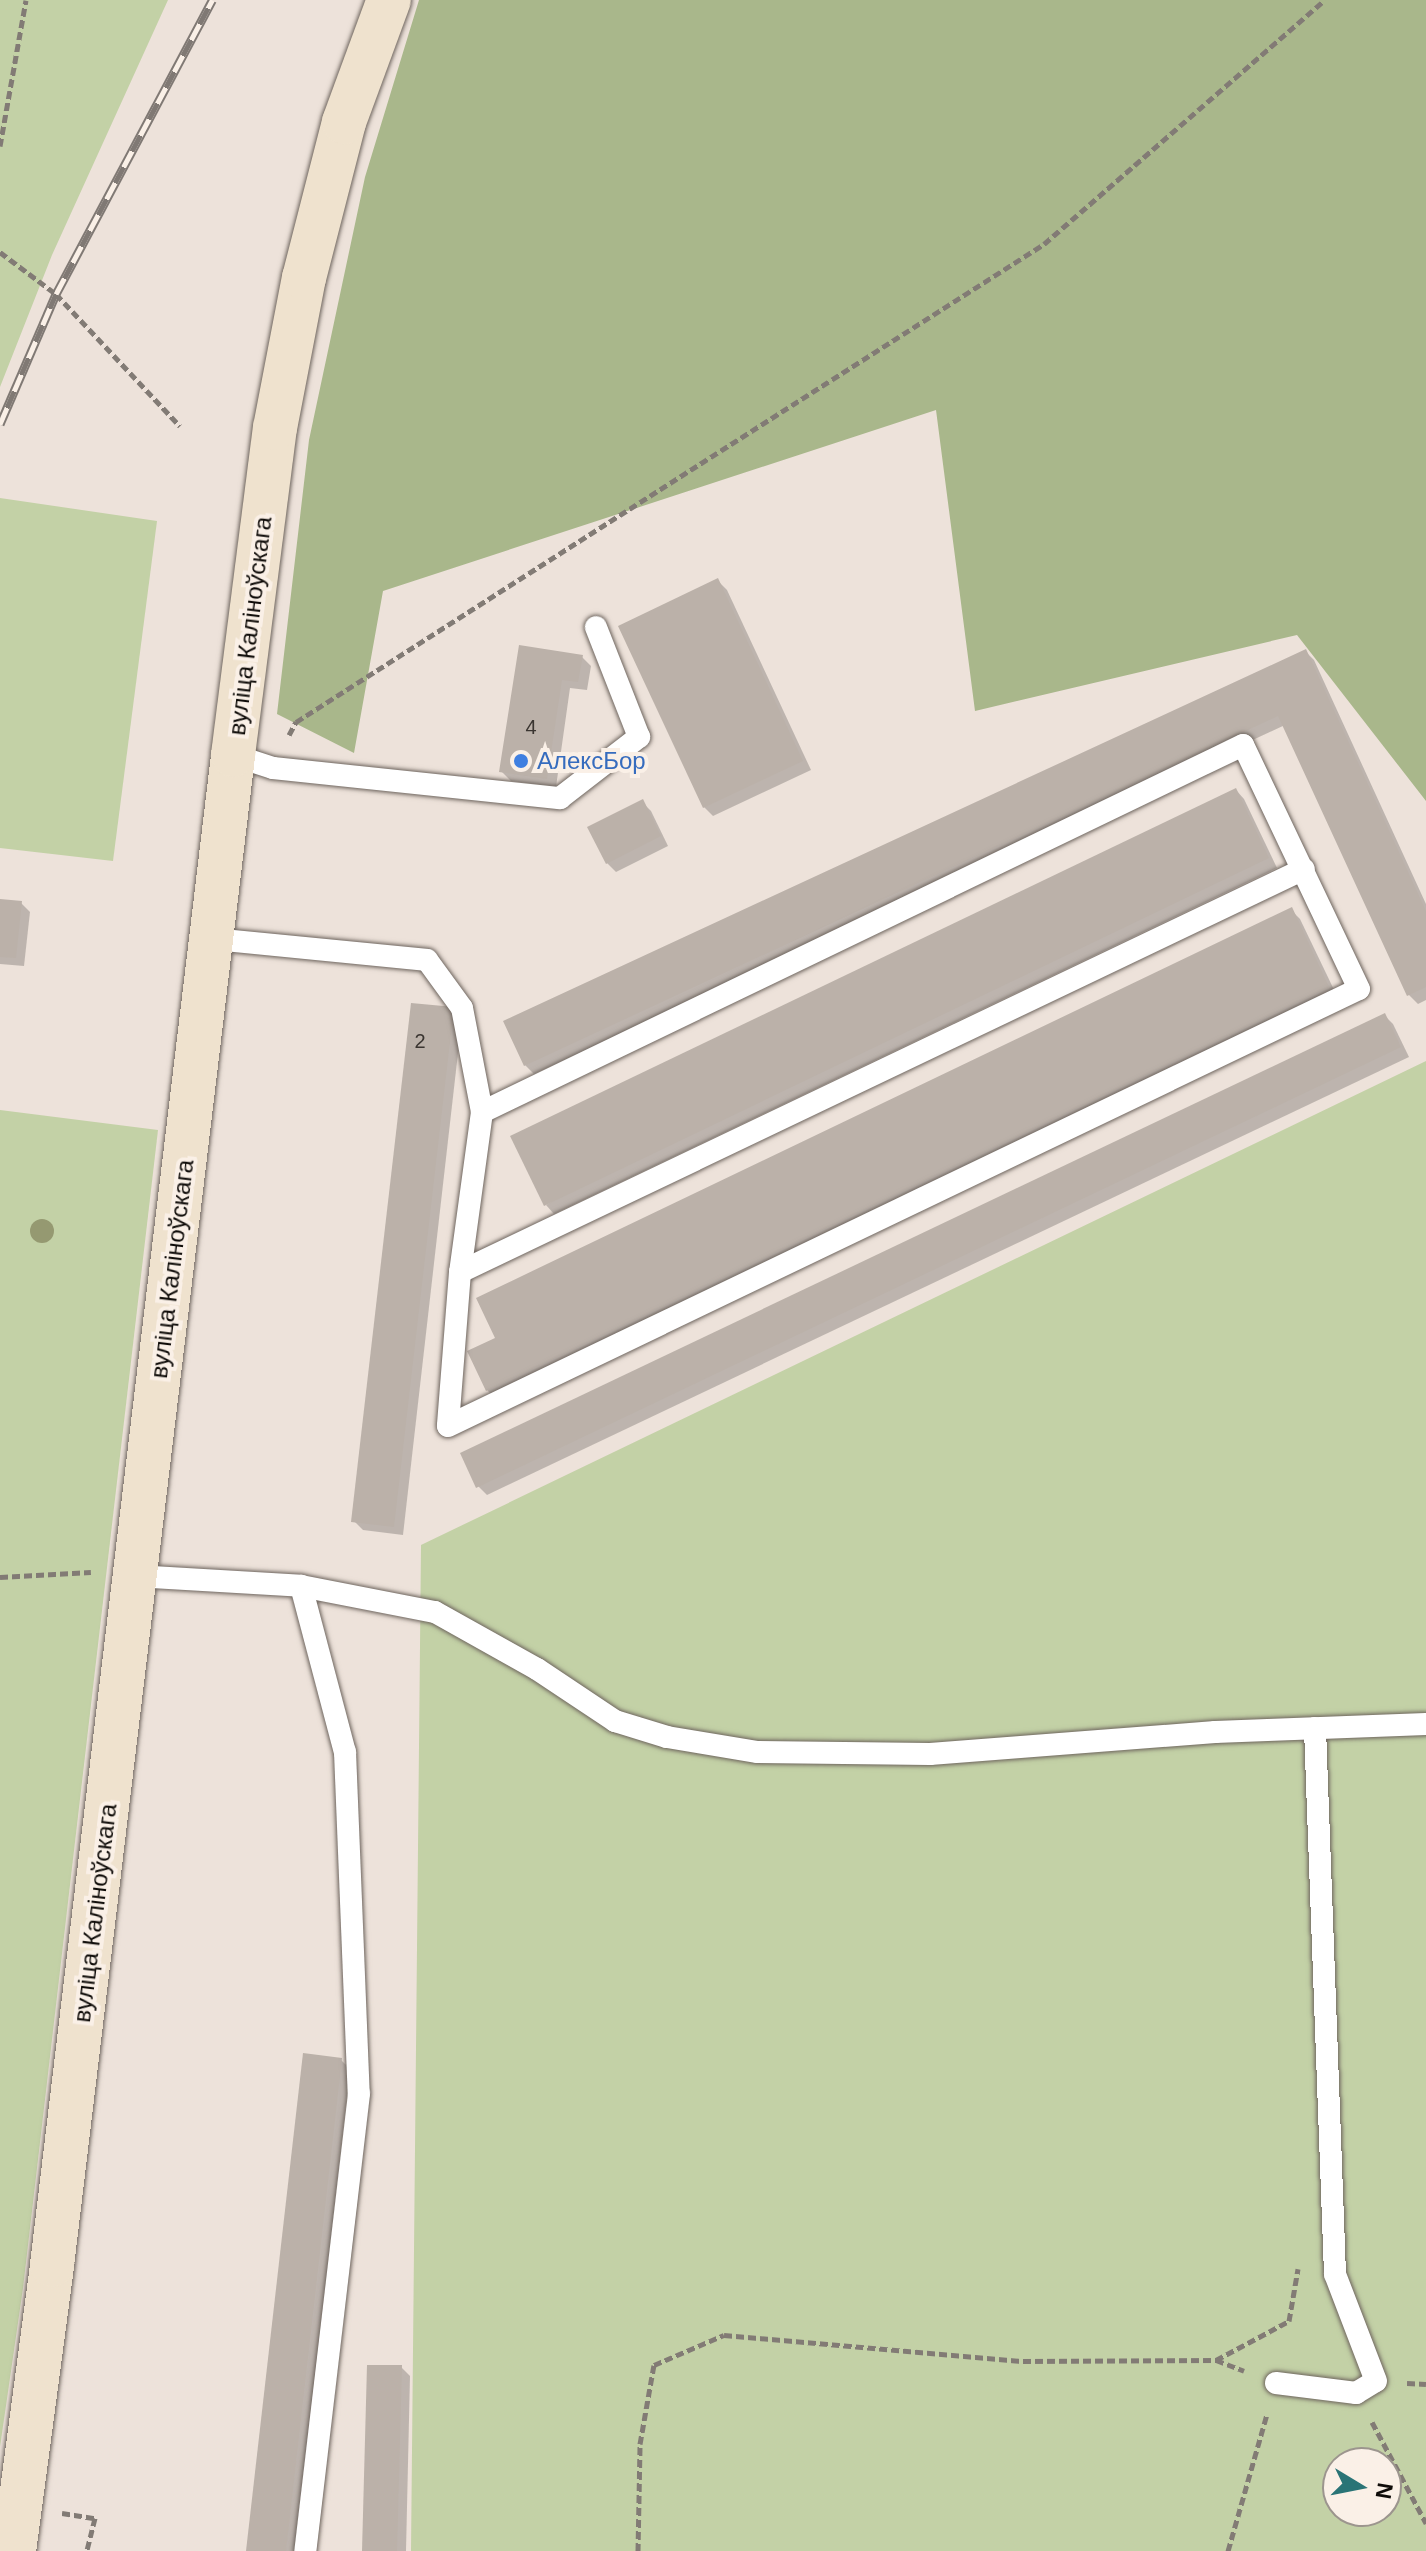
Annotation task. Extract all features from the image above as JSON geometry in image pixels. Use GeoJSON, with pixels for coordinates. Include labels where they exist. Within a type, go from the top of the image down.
{"type":"FeatureCollection","features":[{"type":"Feature","properties":{"kind":"street","name":"вуліца Каліноўскага"},"geometry":{"type":"LineString","coordinates":[[14,2551],[52,2265],[275,428],[304,278],[344,122],[389,0]]}},
{"type":"Feature","properties":{"kind":"lane"},"geometry":{"type":"LineString","coordinates":[[233,755],[273,768],[560,798],[639,737],[596,627]]}},
{"type":"Feature","properties":{"kind":"lane"},"geometry":{"type":"LineString","coordinates":[[213,939],[427,960],[462,1008],[482,1112],[460,1272],[448,1426],[1359,989],[1243,745],[482,1112]]}},
{"type":"Feature","properties":{"kind":"lane"},"geometry":{"type":"LineString","coordinates":[[460,1272],[1304,869]]}},
{"type":"Feature","properties":{"kind":"lane"},"geometry":{"type":"LineString","coordinates":[[135,1576],[301,1586],[435,1612],[537,1669],[615,1721],[667,1737],[758,1752],[930,1754],[1315,1728],[1426,1724]]}},
{"type":"Feature","properties":{"kind":"lane"},"geometry":{"type":"LineString","coordinates":[[301,1586],[345,1752],[359,2094],[305,2551]]}},
{"type":"Feature","properties":{"kind":"lane"},"geometry":{"type":"LineString","coordinates":[[1276,2383],[1356,2393],[1376,2381],[1335,2274],[1315,1728]]}},
{"type":"Feature","properties":{"kind":"path"},"geometry":{"type":"LineString","coordinates":[[0,146],[26,0]]}},
{"type":"Feature","properties":{"kind":"path"},"geometry":{"type":"LineString","coordinates":[[273,768],[296,722],[1044,244],[1325,0]]}},
{"type":"Feature","properties":{"kind":"path"},"geometry":{"type":"LineString","coordinates":[[0,252],[56,294],[180,426]]}},
{"type":"Feature","properties":{"kind":"path"},"geometry":{"type":"LineString","coordinates":[[0,1577],[78,1570],[135,1576]]}},
{"type":"Feature","properties":{"kind":"path"},"geometry":{"type":"LineString","coordinates":[[1216,2360],[1289,2321],[1299,2264]]}},
{"type":"Feature","properties":{"kind":"path"},"geometry":{"type":"LineString","coordinates":[[638,2551],[640,2444],[654,2365],[724,2335],[1023,2361],[1216,2360],[1276,2383],[1228,2551]]}},
{"type":"Feature","properties":{"kind":"path"},"geometry":{"type":"LineString","coordinates":[[87,2551],[95,2518]]}},
{"type":"Feature","properties":{"kind":"green space"},"geometry":{"type":"Polygon","coordinates":[[[0,0],[168,0],[52,255],[0,387],[0,0]]]}},
{"type":"Feature","properties":{"kind":"green space"},"geometry":{"type":"Polygon","coordinates":[[[419,0],[1426,0],[1426,801],[1297,635],[975,711],[936,410],[383,591],[354,753],[277,714],[309,440],[365,177],[419,0]]]}},
{"type":"Feature","properties":{"kind":"green space"},"geometry":{"type":"Polygon","coordinates":[[[0,498],[157,521],[113,861],[0,848],[0,498]]]}},
{"type":"Feature","properties":{"kind":"green space"},"geometry":{"type":"Polygon","coordinates":[[[1426,1061],[1426,2551],[411,2551],[421,1545],[1426,1061]]]}},
{"type":"Feature","properties":{"kind":"green space"},"geometry":{"type":"Polygon","coordinates":[[[0,1110],[158,1130],[23,2288],[0,2447],[0,1110]]]}},
{"type":"Feature","properties":{"kind":"building"},"geometry":{"type":"Polygon","coordinates":[[[718,578],[803,761],[703,808],[618,626],[718,578]]]}},
{"type":"Feature","properties":{"kind":"building"},"geometry":{"type":"Polygon","coordinates":[[[519,645],[583,655],[578,682],[562,680],[547,779],[499,772],[519,645]]]}},
{"type":"Feature","properties":{"kind":"building"},"geometry":{"type":"Polygon","coordinates":[[[1306,649],[1426,911],[1426,987],[1407,996],[1278,716],[524,1066],[503,1021],[1306,649]]]}},
{"type":"Feature","properties":{"kind":"building"},"geometry":{"type":"Polygon","coordinates":[[[1236,788],[1269,858],[544,1206],[510,1136],[1236,788]]]}},
{"type":"Feature","properties":{"kind":"building"},"geometry":{"type":"Polygon","coordinates":[[[643,799],[661,836],[606,864],[587,827],[643,799]]]}},
{"type":"Feature","properties":{"kind":"building"},"geometry":{"type":"Polygon","coordinates":[[[0,899],[22,901],[16,958],[0,957],[0,899]]]}},
{"type":"Feature","properties":{"kind":"building"},"geometry":{"type":"Polygon","coordinates":[[[1292,907],[1329,987],[486,1391],[467,1351],[495,1338],[476,1298],[1292,907]]]}},
{"type":"Feature","properties":{"kind":"building"},"geometry":{"type":"Polygon","coordinates":[[[411,1003],[454,1007],[394,1527],[351,1522],[411,1003]]]}},
{"type":"Feature","properties":{"kind":"building"},"geometry":{"type":"Polygon","coordinates":[[[1385,1013],[1401,1047],[476,1488],[460,1453],[1385,1013]]]}},
{"type":"Feature","properties":{"kind":"building"},"geometry":{"type":"Polygon","coordinates":[[[303,2053],[342,2058],[286,2551],[246,2551],[303,2053]]]}},
{"type":"Feature","properties":{"kind":"building"},"geometry":{"type":"Polygon","coordinates":[[[367,2365],[402,2365],[397,2551],[362,2551],[367,2365]]]}},
{"type":"Feature","properties":{"kind":"railway"},"geometry":{"type":"LineString","coordinates":[[0,424],[56,294],[212,0]]}},
{"type":"Feature","properties":{"kind":"place","name":"АлексБор"},"geometry":{"type":"Point","coordinates":[521,761]}}]}
